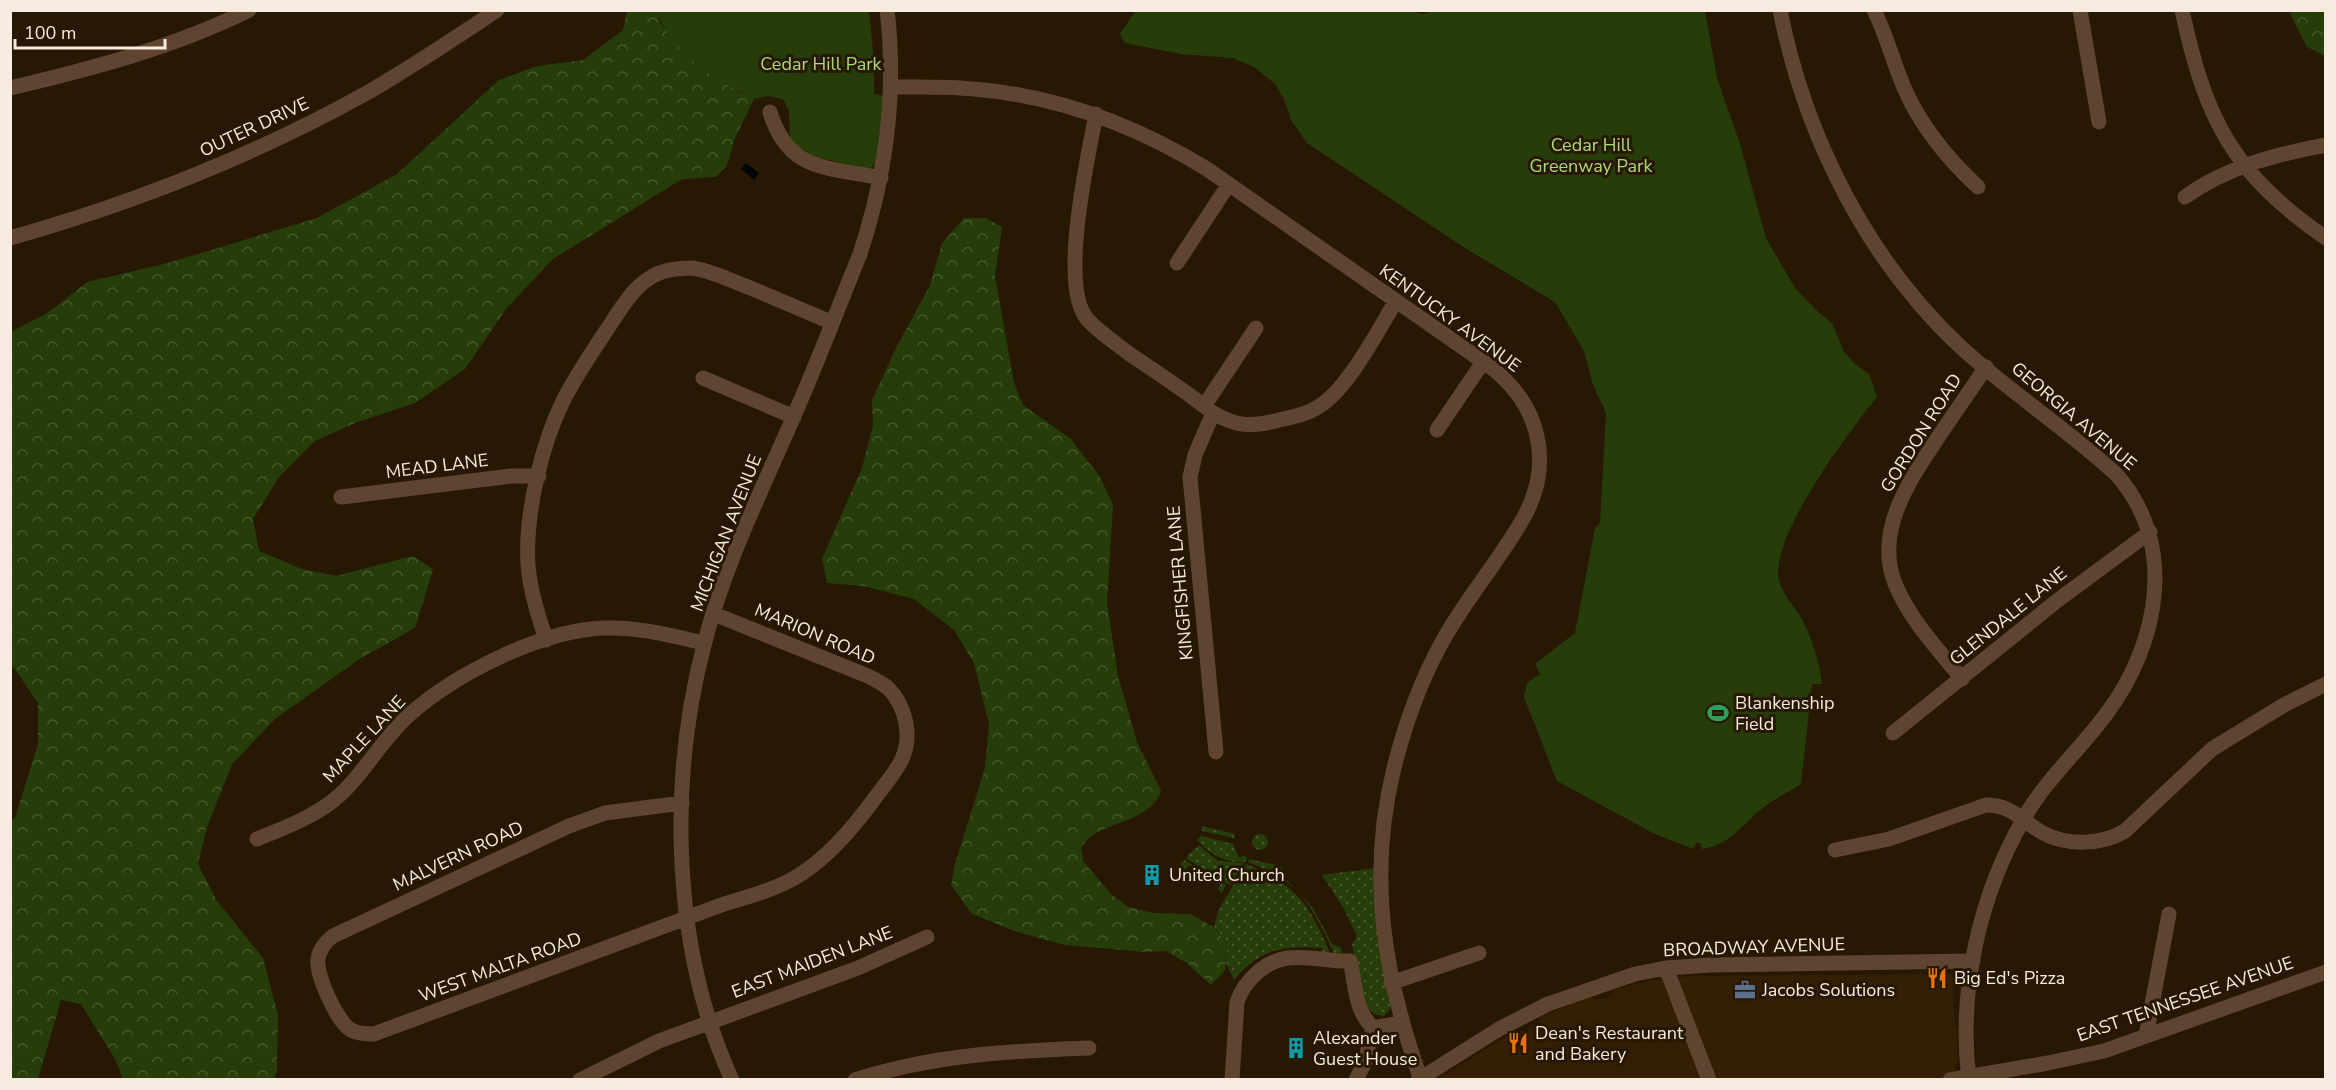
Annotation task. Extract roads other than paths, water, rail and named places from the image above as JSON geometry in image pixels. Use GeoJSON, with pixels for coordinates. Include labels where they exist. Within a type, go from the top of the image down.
{"type":"FeatureCollection","features":[{"type":"Feature","properties":{"kind":"street"},"geometry":{"type":"LineString","coordinates":[[10,88],[141,52],[230,20],[249,10]]}},
{"type":"Feature","properties":{"kind":"street","name":"OUTER DRIVE"},"geometry":{"type":"LineString","coordinates":[[10,238],[131,200],[204,172],[260,147],[368,92],[496,10]]}},
{"type":"Feature","properties":{"kind":"street","name":"MICHIGAN AVENUE"},"geometry":{"type":"LineString","coordinates":[[732,1080],[703,999],[687,918],[682,803],[689,711],[704,643],[730,567],[860,254],[881,178],[891,87],[891,41],[887,10]]}},
{"type":"Feature","properties":{"kind":"street","name":"GEORGIA AVENUE"},"geometry":{"type":"LineString","coordinates":[[1780,10],[1803,98],[1830,164],[1877,247],[1914,298],[1965,350],[2116,474],[2137,503],[2150,532],[2153,545],[2156,587],[2146,634],[2134,668],[2108,712],[2063,764],[2023,819],[1997,874],[1978,930],[1973,962],[1966,1015],[1969,1078]]}},
{"type":"Feature","properties":{"kind":"street"},"geometry":{"type":"LineString","coordinates":[[1874,10],[1899,77],[1915,108],[1944,150],[1978,188]]}},
{"type":"Feature","properties":{"kind":"street"},"geometry":{"type":"LineString","coordinates":[[2080,10],[2099,122]]}},
{"type":"Feature","properties":{"kind":"street"},"geometry":{"type":"LineString","coordinates":[[2182,10],[2202,91],[2230,148],[2243,166],[2270,194],[2325,238]]}},
{"type":"Feature","properties":{"kind":"street","name":"KENTUCKY AVENUE"},"geometry":{"type":"LineString","coordinates":[[891,87],[986,90],[1037,97],[1096,114],[1174,148],[1501,375],[1529,412],[1539,442],[1538,477],[1525,515],[1442,641],[1418,693],[1399,747],[1389,795],[1382,859],[1383,914],[1391,983],[1401,1023],[1420,1079]]}},
{"type":"Feature","properties":{"kind":"street"},"geometry":{"type":"LineString","coordinates":[[770,112],[775,128],[793,154],[808,162],[881,178]]}},
{"type":"Feature","properties":{"kind":"street"},"geometry":{"type":"LineString","coordinates":[[1096,114],[1078,220],[1076,291],[1080,305],[1088,320],[1114,342],[1209,410],[1227,421],[1242,425],[1270,422],[1318,408],[1344,382],[1396,301]]}},
{"type":"Feature","properties":{"kind":"street"},"geometry":{"type":"LineString","coordinates":[[2185,197],[2204,183],[2243,166],[2325,145]]}},
{"type":"Feature","properties":{"kind":"street"},"geometry":{"type":"LineString","coordinates":[[1177,263],[1228,184]]}},
{"type":"Feature","properties":{"kind":"street"},"geometry":{"type":"LineString","coordinates":[[546,640],[536,607],[528,566],[530,528],[539,476],[562,404],[582,366],[630,295],[642,282],[655,275],[678,269],[705,271],[831,322]]}},
{"type":"Feature","properties":{"kind":"street","name":"KINGFISHER LANE"},"geometry":{"type":"LineString","coordinates":[[1216,752],[1190,477],[1209,410],[1256,328]]}},
{"type":"Feature","properties":{"kind":"street"},"geometry":{"type":"LineString","coordinates":[[1437,430],[1483,362]]}},
{"type":"Feature","properties":{"kind":"street","name":"GORDON ROAD"},"geometry":{"type":"LineString","coordinates":[[1962,679],[1908,608],[1894,582],[1888,549],[1897,507],[1908,483],[1986,368]]}},
{"type":"Feature","properties":{"kind":"street"},"geometry":{"type":"LineString","coordinates":[[703,378],[794,417]]}},
{"type":"Feature","properties":{"kind":"street","name":"MEAD LANE"},"geometry":{"type":"LineString","coordinates":[[341,498],[511,476],[539,476]]}},
{"type":"Feature","properties":{"kind":"street","name":"GLENDALE LANE"},"geometry":{"type":"LineString","coordinates":[[1893,733],[2058,600],[2150,532]]}},
{"type":"Feature","properties":{"kind":"street","name":"MARION ROAD"},"geometry":{"type":"LineString","coordinates":[[714,614],[834,661],[886,686],[904,713],[906,732]]}},
{"type":"Feature","properties":{"kind":"street","name":"MAPLE LANE"},"geometry":{"type":"LineString","coordinates":[[257,839],[312,815],[334,800],[392,731],[410,714],[446,687],[493,659],[546,640],[580,631],[613,628],[704,643]]}},
{"type":"Feature","properties":{"kind":"street"},"geometry":{"type":"LineString","coordinates":[[1835,850],[1859,847],[1889,839],[1986,805],[2008,808],[2044,834],[2068,841],[2091,842],[2116,836],[2125,831],[2212,749],[2274,711],[2325,684]]}},
{"type":"Feature","properties":{"kind":"street","name":"WEST MALTA ROAD"},"geometry":{"type":"LineString","coordinates":[[334,1009],[351,1030],[374,1034],[786,882],[828,853],[861,816],[901,760],[906,732]]}},
{"type":"Feature","properties":{"kind":"street","name":"MALVERN ROAD"},"geometry":{"type":"LineString","coordinates":[[334,1009],[320,972],[318,959],[325,942],[333,936],[569,826],[596,816],[682,803]]}},
{"type":"Feature","properties":{"kind":"street"},"geometry":{"type":"LineString","coordinates":[[2146,1036],[2169,914]]}},
{"type":"Feature","properties":{"kind":"street","name":"EAST MAIDEN LANE"},"geometry":{"type":"LineString","coordinates":[[580,1080],[659,1041],[858,968],[927,937]]}},
{"type":"Feature","properties":{"kind":"street"},"geometry":{"type":"LineString","coordinates":[[1391,983],[1479,953]]}},
{"type":"Feature","properties":{"kind":"street"},"geometry":{"type":"LineString","coordinates":[[1232,1080],[1237,1002],[1240,992],[1252,976],[1286,958],[1350,961],[1359,1011],[1373,1028]]}},
{"type":"Feature","properties":{"kind":"street","name":"BROADWAY AVENUE"},"geometry":{"type":"LineString","coordinates":[[1420,1079],[1499,1029],[1548,1004],[1635,974],[1666,968],[1710,965],[1973,962]]}},
{"type":"Feature","properties":{"kind":"street"},"geometry":{"type":"LineString","coordinates":[[1666,968],[1709,1080]]}},
{"type":"Feature","properties":{"kind":"street","name":"EAST TENNESSEE AVENUE"},"geometry":{"type":"LineString","coordinates":[[1950,1080],[2104,1051],[2325,972]]}},
{"type":"Feature","properties":{"kind":"street"},"geometry":{"type":"LineString","coordinates":[[1373,1028],[1401,1023]]}},
{"type":"Feature","properties":{"kind":"street"},"geometry":{"type":"LineString","coordinates":[[1356,1080],[1365,1062],[1373,1028]]}},
{"type":"Feature","properties":{"kind":"street"},"geometry":{"type":"LineString","coordinates":[[855,1080],[942,1058],[989,1052],[1089,1048]]}},
{"type":"Feature","properties":{"kind":"place","name":"Blankenship Field"},"geometry":{"type":"Point","coordinates":[1718,713]}},
{"type":"Feature","properties":{"kind":"place","name":"United Church"},"geometry":{"type":"Point","coordinates":[1152,875]}},
{"type":"Feature","properties":{"kind":"place","name":"Big Ed's Pizza"},"geometry":{"type":"Point","coordinates":[1937,978]}},
{"type":"Feature","properties":{"kind":"place","name":"Jacobs Solutions"},"geometry":{"type":"Point","coordinates":[1745,990]}},
{"type":"Feature","properties":{"kind":"place","name":"Dean's Restaurant and Bakery"},"geometry":{"type":"Point","coordinates":[1518,1043]}},
{"type":"Feature","properties":{"kind":"place","name":"Alexander Guest House"},"geometry":{"type":"Point","coordinates":[1296,1048]}},
{"type":"Feature","properties":{"kind":"park label","name":"Cedar Hill Park"},"geometry":{"type":"Point","coordinates":[821,64]}},
{"type":"Feature","properties":{"kind":"park label","name":"Cedar Hill Greenway Park"},"geometry":{"type":"Point","coordinates":[1591,155]}}]}
